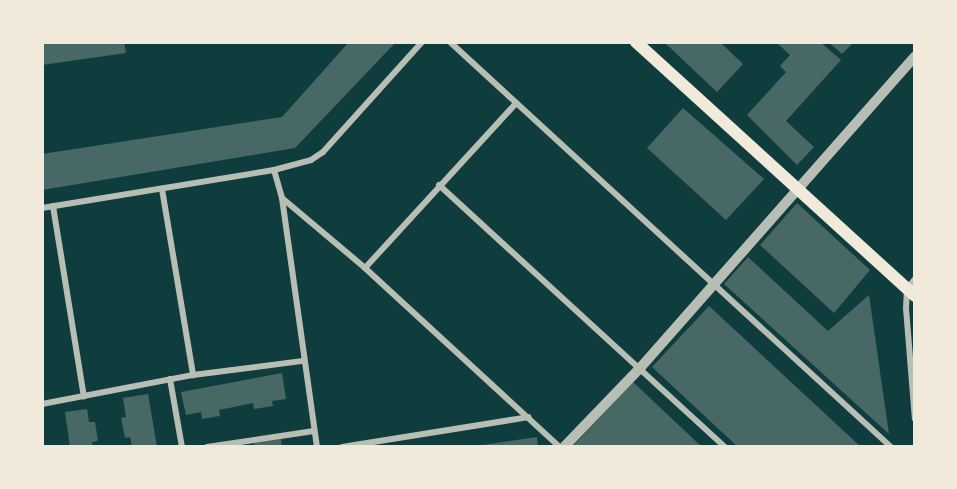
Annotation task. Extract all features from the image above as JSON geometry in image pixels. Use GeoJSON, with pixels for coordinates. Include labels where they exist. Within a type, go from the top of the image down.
{"type":"FeatureCollection","features":[{"type":"Feature","properties":{"kind":"main road"},"geometry":{"type":"LineString","coordinates":[[636,42],[796,189],[912,288]]}},
{"type":"Feature","properties":{"kind":"street"},"geometry":{"type":"LineString","coordinates":[[42,208],[274,170],[311,160],[323,153],[422,42]]}},
{"type":"Feature","properties":{"kind":"street"},"geometry":{"type":"LineString","coordinates":[[450,42],[891,447]]}},
{"type":"Feature","properties":{"kind":"street"},"geometry":{"type":"LineString","coordinates":[[282,198],[365,268],[562,447],[641,367],[915,56]]}},
{"type":"Feature","properties":{"kind":"street"},"geometry":{"type":"LineString","coordinates":[[365,268],[516,104]]}},
{"type":"Feature","properties":{"kind":"street"},"geometry":{"type":"LineString","coordinates":[[274,170],[282,198],[303,361],[317,447]]}},
{"type":"Feature","properties":{"kind":"street"},"geometry":{"type":"LineString","coordinates":[[439,185],[641,367],[725,447]]}},
{"type":"Feature","properties":{"kind":"street"},"geometry":{"type":"LineString","coordinates":[[162,189],[193,375]]}},
{"type":"Feature","properties":{"kind":"street"},"geometry":{"type":"LineString","coordinates":[[53,206],[84,398]]}},
{"type":"Feature","properties":{"kind":"street"},"geometry":{"type":"LineString","coordinates":[[912,288],[907,329],[915,419]]}},
{"type":"Feature","properties":{"kind":"street"},"geometry":{"type":"LineString","coordinates":[[42,404],[84,398],[193,375],[303,361]]}},
{"type":"Feature","properties":{"kind":"street"},"geometry":{"type":"LineString","coordinates":[[170,379],[182,447]]}},
{"type":"Feature","properties":{"kind":"street"},"geometry":{"type":"LineString","coordinates":[[342,447],[529,417]]}},
{"type":"Feature","properties":{"kind":"street"},"geometry":{"type":"LineString","coordinates":[[207,447],[314,431]]}},
{"type":"Feature","properties":{"kind":"building"},"geometry":{"type":"Polygon","coordinates":[[[42,42],[124,42],[126,53],[42,65],[42,42]]]}},
{"type":"Feature","properties":{"kind":"building"},"geometry":{"type":"Polygon","coordinates":[[[349,42],[396,42],[295,148],[42,190],[42,154],[282,117],[349,42]]]}},
{"type":"Feature","properties":{"kind":"building"},"geometry":{"type":"Polygon","coordinates":[[[664,42],[720,42],[743,64],[717,92],[664,42]]]}},
{"type":"Feature","properties":{"kind":"building"},"geometry":{"type":"Polygon","coordinates":[[[776,42],[820,42],[841,60],[786,121],[814,147],[797,165],[747,115],[786,72],[780,66],[790,55],[776,42]]]}},
{"type":"Feature","properties":{"kind":"building"},"geometry":{"type":"Polygon","coordinates":[[[828,42],[854,42],[842,54],[828,42]]]}},
{"type":"Feature","properties":{"kind":"building"},"geometry":{"type":"Polygon","coordinates":[[[683,108],[764,179],[726,220],[647,148],[683,108]]]}},
{"type":"Feature","properties":{"kind":"building"},"geometry":{"type":"Polygon","coordinates":[[[797,203],[870,270],[834,313],[760,245],[797,203]]]}},
{"type":"Feature","properties":{"kind":"building"},"geometry":{"type":"Polygon","coordinates":[[[748,257],[828,331],[869,295],[889,434],[724,284],[748,257]]]}},
{"type":"Feature","properties":{"kind":"building"},"geometry":{"type":"Polygon","coordinates":[[[709,306],[861,447],[738,447],[652,367],[709,306]]]}},
{"type":"Feature","properties":{"kind":"building"},"geometry":{"type":"Polygon","coordinates":[[[282,373],[286,399],[272,401],[273,406],[254,409],[253,403],[219,410],[220,416],[202,419],[201,412],[186,415],[181,392],[282,373]]]}},
{"type":"Feature","properties":{"kind":"building"},"geometry":{"type":"Polygon","coordinates":[[[633,382],[702,447],[572,447],[633,382]]]}},
{"type":"Feature","properties":{"kind":"building"},"geometry":{"type":"Polygon","coordinates":[[[148,394],[157,447],[132,447],[130,437],[125,438],[121,418],[126,417],[123,398],[148,394]]]}},
{"type":"Feature","properties":{"kind":"building"},"geometry":{"type":"Polygon","coordinates":[[[87,409],[89,422],[95,422],[98,441],[92,442],[93,447],[70,447],[65,412],[87,409]]]}},
{"type":"Feature","properties":{"kind":"building"},"geometry":{"type":"Polygon","coordinates":[[[537,437],[538,447],[475,447],[475,446],[537,437]]]}},
{"type":"Feature","properties":{"kind":"building"},"geometry":{"type":"Polygon","coordinates":[[[281,439],[282,447],[255,447],[254,443],[281,439]]]}}]}
